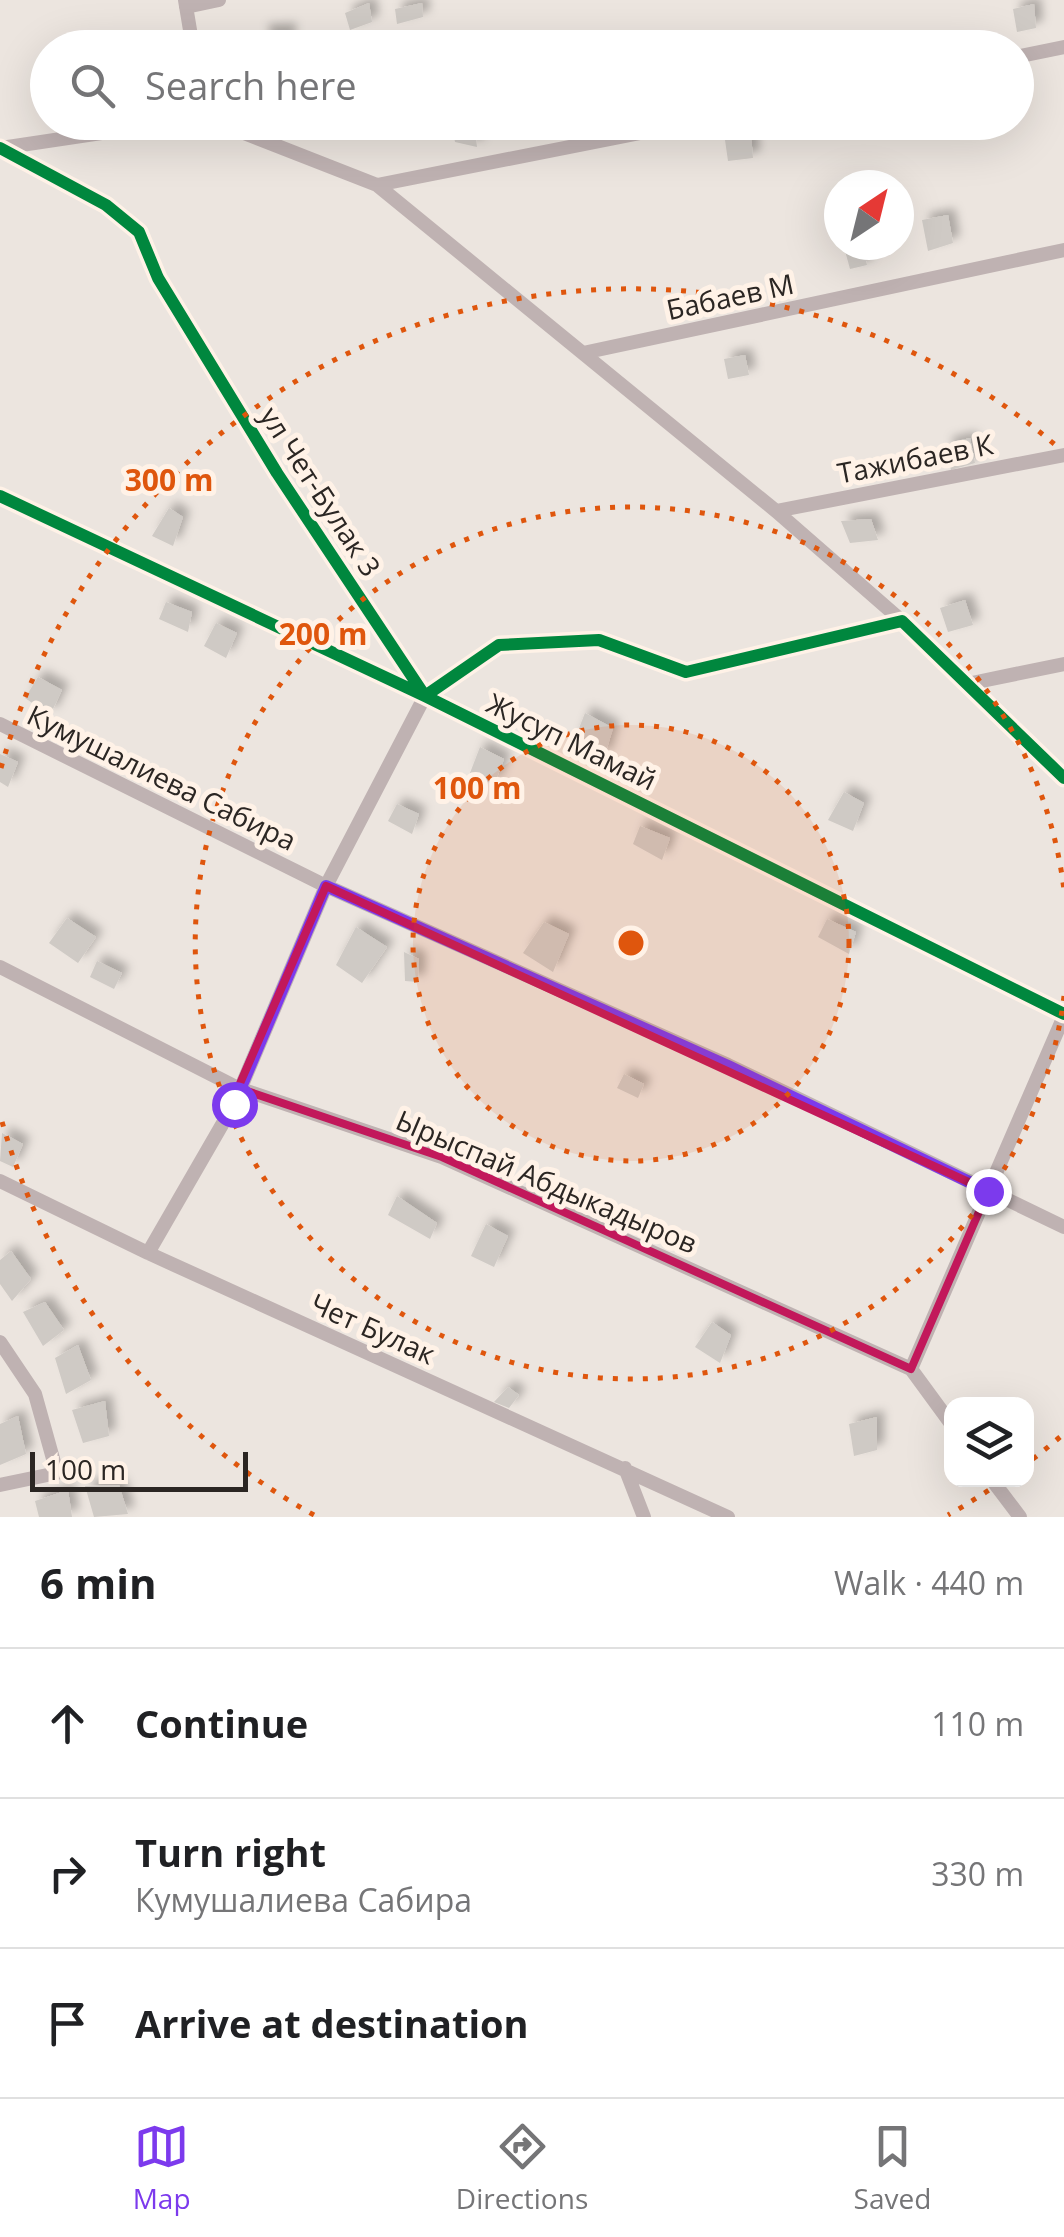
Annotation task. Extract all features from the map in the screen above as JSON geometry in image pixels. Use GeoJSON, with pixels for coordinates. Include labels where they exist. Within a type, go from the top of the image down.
{"type":"FeatureCollection","features":[{"type":"Feature","properties":{"kind":"street"},"geometry":{"type":"LineString","coordinates":[[190,30],[185,3],[219,0]]}},
{"type":"Feature","properties":{"kind":"street"},"geometry":{"type":"LineString","coordinates":[[1034,53],[1064,47]]}},
{"type":"Feature","properties":{"kind":"street"},"geometry":{"type":"LineString","coordinates":[[0,148],[54,140]]}},
{"type":"Feature","properties":{"kind":"street"},"geometry":{"type":"LineString","coordinates":[[262,140],[378,185],[776,512],[902,621],[1064,778]]}},
{"type":"Feature","properties":{"kind":"street"},"geometry":{"type":"LineString","coordinates":[[378,185],[605,140]]}},
{"type":"Feature","properties":{"kind":"street","name":"ул Чет-Булак 3"},"geometry":{"type":"LineString","coordinates":[[0,148],[106,205],[138,232],[158,278],[277,472],[425,696]]}},
{"type":"Feature","properties":{"kind":"street","name":"Бабаев М"},"geometry":{"type":"LineString","coordinates":[[583,353],[1064,250]]}},
{"type":"Feature","properties":{"kind":"street","name":"Тажибаев К"},"geometry":{"type":"LineString","coordinates":[[776,512],[1064,454]]}},
{"type":"Feature","properties":{"kind":"street","name":"Жусуп Мамай"},"geometry":{"type":"LineString","coordinates":[[0,496],[425,696],[1064,1015]]}},
{"type":"Feature","properties":{"kind":"street"},"geometry":{"type":"LineString","coordinates":[[148,1253],[234,1104],[326,886],[425,696],[499,645],[599,640],[686,672],[902,621]]}},
{"type":"Feature","properties":{"kind":"street"},"geometry":{"type":"LineString","coordinates":[[967,684],[1064,664]]}},
{"type":"Feature","properties":{"kind":"street","name":"Кумушалиева Сабира"},"geometry":{"type":"LineString","coordinates":[[0,724],[326,886],[728,1066],[1064,1227]]}},
{"type":"Feature","properties":{"kind":"street","name":"Ырыспай Абдыкадыров"},"geometry":{"type":"LineString","coordinates":[[0,967],[238,1088],[442,1157],[911,1370]]}},
{"type":"Feature","properties":{"kind":"street"},"geometry":{"type":"LineString","coordinates":[[944,1413],[911,1370],[1064,1015]]}},
{"type":"Feature","properties":{"kind":"street","name":"Чет Булак"},"geometry":{"type":"LineString","coordinates":[[0,1181],[148,1253],[728,1517]]}},
{"type":"Feature","properties":{"kind":"street"},"geometry":{"type":"LineString","coordinates":[[0,1342],[35,1394],[57,1474],[0,1485]]}},
{"type":"Feature","properties":{"kind":"street"},"geometry":{"type":"LineString","coordinates":[[625,1468],[644,1517]]}},
{"type":"Feature","properties":{"kind":"street"},"geometry":{"type":"LineString","coordinates":[[997,1487],[1020,1517]]}},
{"type":"Feature","properties":{"kind":"highlighted area"},"geometry":{"type":"Polygon","coordinates":[[[326,886],[988,1191],[911,1369],[442,1157],[238,1088],[326,886]]]}},
{"type":"Feature","properties":{"kind":"building"},"geometry":{"type":"Polygon","coordinates":[[[369,3],[372,22],[350,30],[345,13],[369,3]]]}},
{"type":"Feature","properties":{"kind":"building"},"geometry":{"type":"Polygon","coordinates":[[[422,3],[423,17],[397,24],[395,9],[422,3]]]}},
{"type":"Feature","properties":{"kind":"building"},"geometry":{"type":"Polygon","coordinates":[[[1034,4],[1036,28],[1017,30],[1013,9],[1034,4]]]}},
{"type":"Feature","properties":{"kind":"building"},"geometry":{"type":"Polygon","coordinates":[[[476,140],[477,147],[455,142],[476,140]]]}},
{"type":"Feature","properties":{"kind":"building"},"geometry":{"type":"Polygon","coordinates":[[[725,140],[751,140],[753,158],[728,161],[725,140]]]}},
{"type":"Feature","properties":{"kind":"building"},"geometry":{"type":"Polygon","coordinates":[[[948,215],[953,243],[928,251],[922,220],[948,215]]]}},
{"type":"Feature","properties":{"kind":"building"},"geometry":{"type":"Polygon","coordinates":[[[848,260],[866,260],[867,265],[850,269],[848,260]]]}},
{"type":"Feature","properties":{"kind":"building"},"geometry":{"type":"Polygon","coordinates":[[[745,355],[749,375],[728,379],[724,359],[745,355]]]}},
{"type":"Feature","properties":{"kind":"building"},"geometry":{"type":"Polygon","coordinates":[[[970,438],[975,463],[951,470],[945,444],[970,438]]]}},
{"type":"Feature","properties":{"kind":"building"},"geometry":{"type":"Polygon","coordinates":[[[169,508],[183,517],[173,546],[152,536],[169,508]]]}},
{"type":"Feature","properties":{"kind":"building"},"geometry":{"type":"Polygon","coordinates":[[[871,519],[878,540],[850,543],[841,521],[871,519]]]}},
{"type":"Feature","properties":{"kind":"building"},"geometry":{"type":"Polygon","coordinates":[[[965,600],[973,625],[948,632],[940,608],[965,600]]]}},
{"type":"Feature","properties":{"kind":"building"},"geometry":{"type":"Polygon","coordinates":[[[166,602],[192,612],[188,632],[159,619],[166,602]]]}},
{"type":"Feature","properties":{"kind":"building"},"geometry":{"type":"Polygon","coordinates":[[[216,623],[237,633],[226,658],[204,646],[216,623]]]}},
{"type":"Feature","properties":{"kind":"building"},"geometry":{"type":"Polygon","coordinates":[[[38,677],[62,690],[50,715],[25,698],[38,677]]]}},
{"type":"Feature","properties":{"kind":"building"},"geometry":{"type":"Polygon","coordinates":[[[585,713],[613,728],[604,758],[574,741],[585,713]]]}},
{"type":"Feature","properties":{"kind":"building"},"geometry":{"type":"Polygon","coordinates":[[[480,747],[504,759],[494,785],[470,773],[480,747]]]}},
{"type":"Feature","properties":{"kind":"building"},"geometry":{"type":"Polygon","coordinates":[[[0,754],[18,762],[8,787],[0,782],[0,754]]]}},
{"type":"Feature","properties":{"kind":"building"},"geometry":{"type":"Polygon","coordinates":[[[844,792],[864,803],[853,831],[828,820],[844,792]]]}},
{"type":"Feature","properties":{"kind":"building"},"geometry":{"type":"Polygon","coordinates":[[[397,804],[419,814],[412,834],[388,821],[397,804]]]}},
{"type":"Feature","properties":{"kind":"building"},"geometry":{"type":"Polygon","coordinates":[[[640,826],[670,838],[662,860],[633,844],[640,826]]]}},
{"type":"Feature","properties":{"kind":"building"},"geometry":{"type":"Polygon","coordinates":[[[67,918],[96,937],[78,963],[49,943],[67,918]]]}},
{"type":"Feature","properties":{"kind":"building"},"geometry":{"type":"Polygon","coordinates":[[[827,919],[856,932],[849,954],[818,937],[827,919]]]}},
{"type":"Feature","properties":{"kind":"building"},"geometry":{"type":"Polygon","coordinates":[[[544,922],[569,934],[553,972],[523,953],[544,922]]]}},
{"type":"Feature","properties":{"kind":"building"},"geometry":{"type":"Polygon","coordinates":[[[356,927],[387,947],[362,983],[336,965],[356,927]]]}},
{"type":"Feature","properties":{"kind":"building"},"geometry":{"type":"Polygon","coordinates":[[[404,952],[419,959],[418,982],[405,981],[404,952]]]}},
{"type":"Feature","properties":{"kind":"building"},"geometry":{"type":"Polygon","coordinates":[[[97,961],[122,973],[114,989],[90,977],[97,961]]]}},
{"type":"Feature","properties":{"kind":"building"},"geometry":{"type":"Polygon","coordinates":[[[624,1074],[644,1084],[638,1098],[617,1088],[624,1074]]]}},
{"type":"Feature","properties":{"kind":"building"},"geometry":{"type":"Polygon","coordinates":[[[2,1133],[23,1144],[13,1167],[0,1161],[2,1133]]]}},
{"type":"Feature","properties":{"kind":"building"},"geometry":{"type":"Polygon","coordinates":[[[397,1196],[437,1223],[430,1239],[388,1215],[397,1196]]]}},
{"type":"Feature","properties":{"kind":"building"},"geometry":{"type":"Polygon","coordinates":[[[486,1224],[508,1236],[494,1267],[471,1256],[486,1224]]]}},
{"type":"Feature","properties":{"kind":"building"},"geometry":{"type":"Polygon","coordinates":[[[11,1251],[31,1279],[12,1301],[0,1284],[0,1260],[11,1251]]]}},
{"type":"Feature","properties":{"kind":"building"},"geometry":{"type":"Polygon","coordinates":[[[45,1302],[64,1330],[43,1346],[23,1312],[45,1302]]]}},
{"type":"Feature","properties":{"kind":"building"},"geometry":{"type":"Polygon","coordinates":[[[712,1322],[731,1335],[720,1363],[695,1347],[712,1322]]]}},
{"type":"Feature","properties":{"kind":"building"},"geometry":{"type":"Polygon","coordinates":[[[78,1345],[91,1380],[66,1394],[55,1358],[78,1345]]]}},
{"type":"Feature","properties":{"kind":"building"},"geometry":{"type":"Polygon","coordinates":[[[508,1387],[519,1395],[509,1408],[494,1402],[508,1387]]]}},
{"type":"Feature","properties":{"kind":"building"},"geometry":{"type":"Polygon","coordinates":[[[105,1401],[109,1436],[83,1443],[72,1410],[105,1401]]]}},
{"type":"Feature","properties":{"kind":"building"},"geometry":{"type":"Polygon","coordinates":[[[18,1416],[26,1454],[0,1465],[0,1424],[18,1416]]]}},
{"type":"Feature","properties":{"kind":"building"},"geometry":{"type":"Polygon","coordinates":[[[877,1417],[877,1450],[854,1456],[849,1424],[877,1417]]]}},
{"type":"Feature","properties":{"kind":"building"},"geometry":{"type":"Polygon","coordinates":[[[119,1485],[128,1514],[94,1517],[85,1486],[119,1485]]]}},
{"type":"Feature","properties":{"kind":"building"},"geometry":{"type":"Polygon","coordinates":[[[68,1490],[72,1517],[39,1517],[35,1501],[68,1490]]]}},
{"type":"Feature","properties":{"kind":"cycle path"},"geometry":{"type":"LineString","coordinates":[[0,148],[106,205],[139,232],[158,278],[277,473],[425,696],[499,645],[599,640],[686,672],[902,621],[1064,778]]}},
{"type":"Feature","properties":{"kind":"cycle path"},"geometry":{"type":"LineString","coordinates":[[0,496],[425,696],[1064,1014]]}},
{"type":"Feature","properties":{"kind":"route"},"geometry":{"type":"LineString","coordinates":[[234,1104],[326,886],[728,1066],[988,1191]]}}]}
